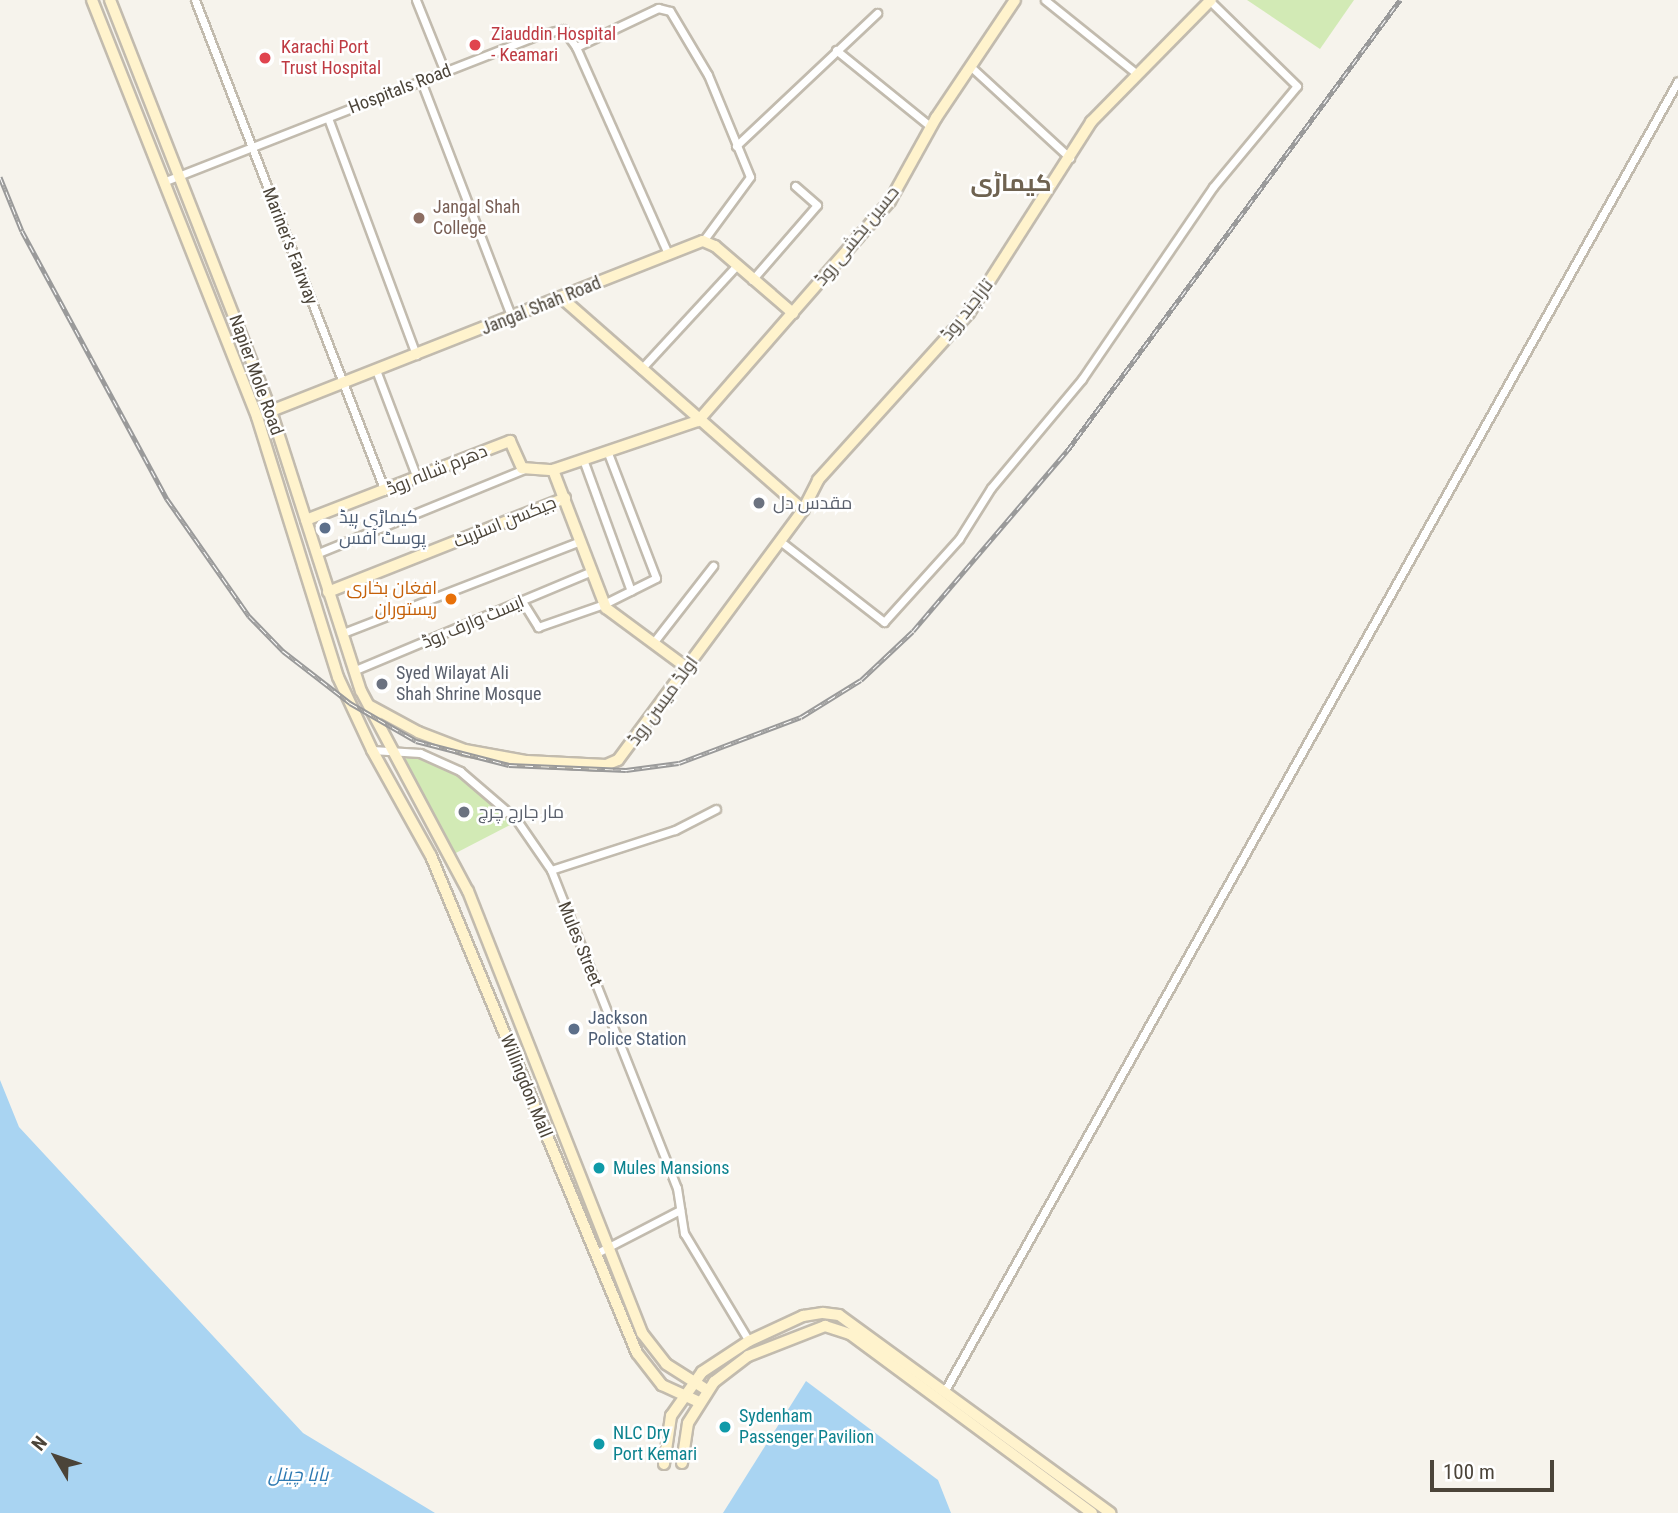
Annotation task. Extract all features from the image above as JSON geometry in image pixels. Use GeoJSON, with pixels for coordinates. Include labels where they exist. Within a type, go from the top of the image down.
{"type":"FeatureCollection","features":[{"type":"Feature","properties":{"kind":"main road","name":"Napier Mole Road"},"geometry":{"type":"LineString","coordinates":[[92,0],[257,417],[345,692],[372,750]]}},
{"type":"Feature","properties":{"kind":"main road","name":"Napier Mole Road"},"geometry":{"type":"LineString","coordinates":[[110,0],[181,175],[271,411],[353,671],[391,750]]}},
{"type":"Feature","properties":{"kind":"main road","name":"حسین بخشی روڈ"},"geometry":{"type":"LineString","coordinates":[[698,421],[890,201],[931,127],[1015,0]]}},
{"type":"Feature","properties":{"kind":"main road","name":"تاراچند روڈ"},"geometry":{"type":"LineString","coordinates":[[803,510],[818,480],[969,313],[1047,185],[1071,158],[1091,122],[1210,0]]}},
{"type":"Feature","properties":{"kind":"main road","name":"Jangal Shah Road"},"geometry":{"type":"LineString","coordinates":[[271,411],[563,299],[703,241]]}},
{"type":"Feature","properties":{"kind":"main road"},"geometry":{"type":"LineString","coordinates":[[703,241],[793,313]]}},
{"type":"Feature","properties":{"kind":"main road"},"geometry":{"type":"LineString","coordinates":[[563,299],[698,421],[803,510]]}},
{"type":"Feature","properties":{"kind":"main road"},"geometry":{"type":"LineString","coordinates":[[524,469],[553,470],[584,462],[698,421]]}},
{"type":"Feature","properties":{"kind":"main road","name":"دھرم شالہ روڈ"},"geometry":{"type":"LineString","coordinates":[[306,520],[510,441],[524,469]]}},
{"type":"Feature","properties":{"kind":"main road"},"geometry":{"type":"LineString","coordinates":[[553,470],[604,604],[687,668]]}},
{"type":"Feature","properties":{"kind":"main road","name":"جیکسن اسٹریٹ"},"geometry":{"type":"LineString","coordinates":[[328,592],[565,498]]}},
{"type":"Feature","properties":{"kind":"main road","name":"اولڈ میسن روڈ"},"geometry":{"type":"LineString","coordinates":[[345,692],[418,732],[465,750],[527,761],[606,765],[624,755],[803,510]]}},
{"type":"Feature","properties":{"kind":"main road","name":"Willingdon Mall"},"geometry":{"type":"LineString","coordinates":[[372,750],[431,856],[643,1364],[662,1385],[699,1402]]}},
{"type":"Feature","properties":{"kind":"main road","name":"Willingdon Mall"},"geometry":{"type":"LineString","coordinates":[[391,750],[468,891],[648,1344],[667,1364],[707,1390]]}},
{"type":"Feature","properties":{"kind":"main road"},"geometry":{"type":"LineString","coordinates":[[664,1464],[671,1416],[694,1380],[749,1341],[803,1316],[839,1315],[1111,1513]]}},
{"type":"Feature","properties":{"kind":"main road"},"geometry":{"type":"LineString","coordinates":[[682,1463],[688,1423],[707,1390],[748,1356],[808,1330],[837,1329],[1093,1513]]}},
{"type":"Feature","properties":{"kind":"street","name":"Mariner's Fairway"},"geometry":{"type":"LineString","coordinates":[[195,0],[385,491]]}},
{"type":"Feature","properties":{"kind":"street"},"geometry":{"type":"LineString","coordinates":[[416,0],[445,72]]}},
{"type":"Feature","properties":{"kind":"street"},"geometry":{"type":"LineString","coordinates":[[665,0],[667,9],[708,75],[748,183],[703,241]]}},
{"type":"Feature","properties":{"kind":"street"},"geometry":{"type":"LineString","coordinates":[[1045,0],[1137,74]]}},
{"type":"Feature","properties":{"kind":"street"},"geometry":{"type":"LineString","coordinates":[[780,541],[884,622],[959,539],[991,488],[1082,379],[1213,187],[1297,86],[1210,0]]}},
{"type":"Feature","properties":{"kind":"street"},"geometry":{"type":"LineString","coordinates":[[667,9],[658,8],[576,47],[668,254]]}},
{"type":"Feature","properties":{"kind":"street"},"geometry":{"type":"LineString","coordinates":[[736,146],[877,13]]}},
{"type":"Feature","properties":{"kind":"street","name":"Hospitals Road"},"geometry":{"type":"LineString","coordinates":[[162,182],[559,29],[566,31],[576,47]]}},
{"type":"Feature","properties":{"kind":"street"},"geometry":{"type":"LineString","coordinates":[[836,50],[931,127]]}},
{"type":"Feature","properties":{"kind":"street"},"geometry":{"type":"LineString","coordinates":[[970,66],[1071,158]]}},
{"type":"Feature","properties":{"kind":"street"},"geometry":{"type":"LineString","coordinates":[[421,81],[512,318]]}},
{"type":"Feature","properties":{"kind":"street"},"geometry":{"type":"LineString","coordinates":[[944,1392],[1678,81]]}},
{"type":"Feature","properties":{"kind":"street"},"geometry":{"type":"LineString","coordinates":[[328,118],[416,355]]}},
{"type":"Feature","properties":{"kind":"street"},"geometry":{"type":"LineString","coordinates":[[752,280],[817,205],[795,186]]}},
{"type":"Feature","properties":{"kind":"street"},"geometry":{"type":"LineString","coordinates":[[640,369],[736,266]]}},
{"type":"Feature","properties":{"kind":"street"},"geometry":{"type":"LineString","coordinates":[[376,370],[417,478]]}},
{"type":"Feature","properties":{"kind":"street"},"geometry":{"type":"LineString","coordinates":[[522,601],[538,627],[604,604],[653,582],[657,575],[608,453]]}},
{"type":"Feature","properties":{"kind":"street"},"geometry":{"type":"LineString","coordinates":[[584,462],[631,591]]}},
{"type":"Feature","properties":{"kind":"street"},"geometry":{"type":"LineString","coordinates":[[316,554],[524,469]]}},
{"type":"Feature","properties":{"kind":"street"},"geometry":{"type":"LineString","coordinates":[[343,633],[580,541]]}},
{"type":"Feature","properties":{"kind":"street"},"geometry":{"type":"LineString","coordinates":[[653,643],[713,566]]}},
{"type":"Feature","properties":{"kind":"street","name":"ایسٹ وارف روڈ"},"geometry":{"type":"LineString","coordinates":[[353,671],[592,571]]}},
{"type":"Feature","properties":{"kind":"street","name":"Mules Street"},"geometry":{"type":"LineString","coordinates":[[372,750],[420,753],[470,779],[516,820],[551,870],[677,1188],[684,1233],[749,1341]]}},
{"type":"Feature","properties":{"kind":"street"},"geometry":{"type":"LineString","coordinates":[[551,870],[675,830],[716,809]]}},
{"type":"Feature","properties":{"kind":"street"},"geometry":{"type":"LineString","coordinates":[[595,1254],[680,1210]]}},
{"type":"Feature","properties":{"kind":"green space"},"geometry":{"type":"Polygon","coordinates":[[[1247,0],[1354,0],[1320,49],[1247,0]]]}},
{"type":"Feature","properties":{"kind":"green space"},"geometry":{"type":"Polygon","coordinates":[[[392,750],[421,755],[460,773],[516,822],[452,855],[392,750]]]}},
{"type":"Feature","properties":{"kind":"water","name":"بابا چینل"},"geometry":{"type":"Polygon","coordinates":[[[0,1080],[19,1127],[303,1433],[435,1513],[0,1513],[0,1080]]]}},
{"type":"Feature","properties":{"kind":"water"},"geometry":{"type":"Polygon","coordinates":[[[806,1381],[938,1480],[951,1513],[723,1513],[806,1381]]]}},
{"type":"Feature","properties":{"kind":"railway"},"geometry":{"type":"LineString","coordinates":[[0,177],[22,231],[167,499],[249,616],[283,651],[350,703],[416,741],[509,765],[626,770],[679,763],[801,717],[861,680],[913,631],[1067,451],[1400,0]]}},
{"type":"Feature","properties":{"kind":"place","name":"Ziauddin Hospital - Keamari"},"geometry":{"type":"Point","coordinates":[475,45]}},
{"type":"Feature","properties":{"kind":"place","name":"Karachi Port Trust Hospital"},"geometry":{"type":"Point","coordinates":[265,58]}},
{"type":"Feature","properties":{"kind":"place","name":"Jangal Shah College"},"geometry":{"type":"Point","coordinates":[419,218]}},
{"type":"Feature","properties":{"kind":"place","name":"مقدس دل"},"geometry":{"type":"Point","coordinates":[759,503]}},
{"type":"Feature","properties":{"kind":"place","name":"کیماڑی ہیڈ پوسٹ آفس"},"geometry":{"type":"Point","coordinates":[325,528]}},
{"type":"Feature","properties":{"kind":"place","name":"افغان بخاری ریستوران"},"geometry":{"type":"Point","coordinates":[451,599]}},
{"type":"Feature","properties":{"kind":"place","name":"Syed Wilayat Ali Shah Shrine Mosque"},"geometry":{"type":"Point","coordinates":[382,684]}},
{"type":"Feature","properties":{"kind":"place","name":"مار جارج چرچ"},"geometry":{"type":"Point","coordinates":[464,812]}},
{"type":"Feature","properties":{"kind":"place","name":"Jackson Police Station"},"geometry":{"type":"Point","coordinates":[574,1029]}},
{"type":"Feature","properties":{"kind":"place","name":"Mules Mansions"},"geometry":{"type":"Point","coordinates":[599,1168]}},
{"type":"Feature","properties":{"kind":"place","name":"Sydenham Passenger Pavilion"},"geometry":{"type":"Point","coordinates":[725,1427]}},
{"type":"Feature","properties":{"kind":"place","name":"NLC Dry Port Kemari"},"geometry":{"type":"Point","coordinates":[599,1444]}},
{"type":"Feature","properties":{"kind":"district","name":"کیماڑی"},"geometry":{"type":"Point","coordinates":[1011,184]}}]}
